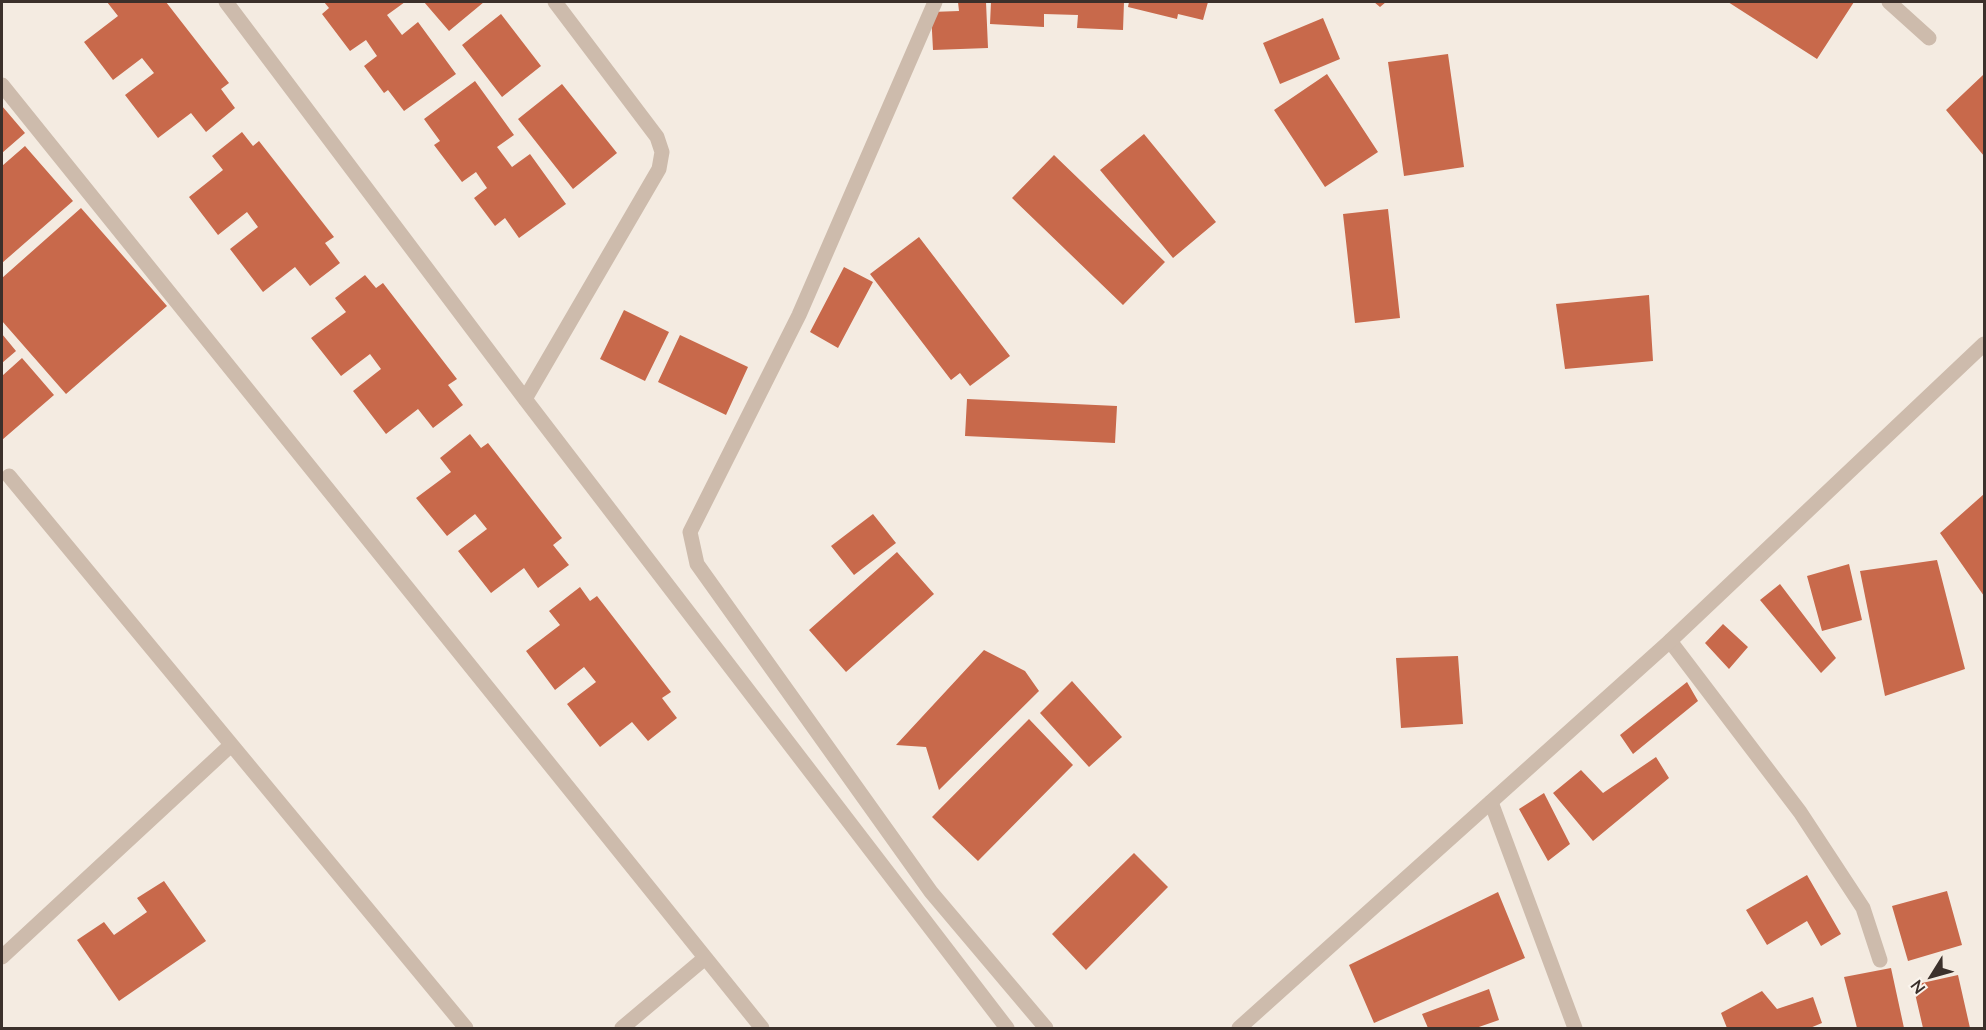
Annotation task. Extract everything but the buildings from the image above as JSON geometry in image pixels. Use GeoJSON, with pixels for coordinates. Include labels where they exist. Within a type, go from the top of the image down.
{"type":"FeatureCollection","features":[{"type":"Feature","properties":{"kind":"street"},"geometry":{"type":"LineString","coordinates":[[226,2],[525,399],[1007,1029]]}},
{"type":"Feature","properties":{"kind":"street"},"geometry":{"type":"LineString","coordinates":[[525,399],[659,169],[662,152],[657,137],[555,2]]}},
{"type":"Feature","properties":{"kind":"street"},"geometry":{"type":"LineString","coordinates":[[935,2],[800,315],[690,532],[697,564],[931,892],[1046,1029]]}},
{"type":"Feature","properties":{"kind":"street"},"geometry":{"type":"LineString","coordinates":[[1889,2],[1929,38]]}},
{"type":"Feature","properties":{"kind":"street"},"geometry":{"type":"LineString","coordinates":[[2,85],[762,1029]]}},
{"type":"Feature","properties":{"kind":"street"},"geometry":{"type":"LineString","coordinates":[[1239,1029],[1670,641],[1984,344]]}},
{"type":"Feature","properties":{"kind":"street"},"geometry":{"type":"LineString","coordinates":[[9,476],[466,1029]]}},
{"type":"Feature","properties":{"kind":"street"},"geometry":{"type":"LineString","coordinates":[[1670,641],[1806,821],[1863,908],[1880,960]]}},
{"type":"Feature","properties":{"kind":"street"},"geometry":{"type":"LineString","coordinates":[[2,957],[231,746]]}},
{"type":"Feature","properties":{"kind":"street"},"geometry":{"type":"LineString","coordinates":[[1491,802],[1575,1029]]}},
{"type":"Feature","properties":{"kind":"street"},"geometry":{"type":"LineString","coordinates":[[622,1029],[705,958]]}}]}
